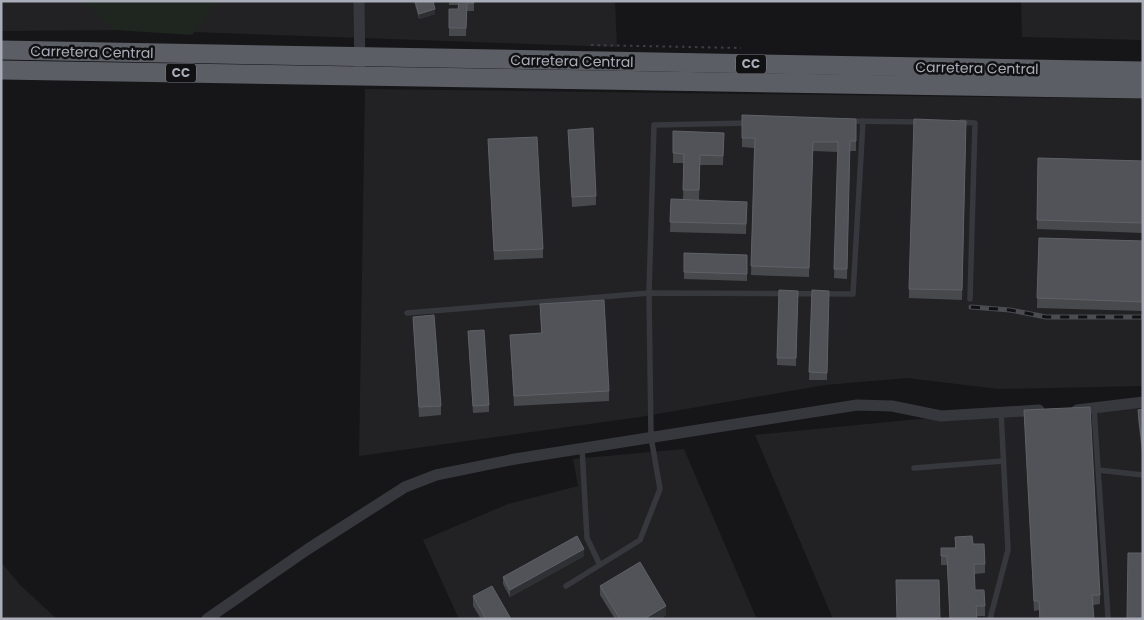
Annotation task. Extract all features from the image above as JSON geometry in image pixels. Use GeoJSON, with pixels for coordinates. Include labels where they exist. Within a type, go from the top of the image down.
{"type":"FeatureCollection","features":[{"type":"Feature","properties":{"kind":"highway","name":"Carretera Central"},"geometry":{"type":"LineString","coordinates":[[1,50],[1143,71]]}},
{"type":"Feature","properties":{"kind":"highway","name":"Carretera Central"},"geometry":{"type":"LineString","coordinates":[[1,70],[1143,88]]}},
{"type":"Feature","properties":{"kind":"street"},"geometry":{"type":"LineString","coordinates":[[359,1],[360,77]]}},
{"type":"Feature","properties":{"kind":"street"},"geometry":{"type":"LineString","coordinates":[[1066,410],[1094,409],[1143,402]]}},
{"type":"Feature","properties":{"kind":"street"},"geometry":{"type":"LineString","coordinates":[[207,619],[308,549],[405,487],[436,475],[582,448],[857,405],[892,406],[941,416],[1001,411],[1048,410]]}},
{"type":"Feature","properties":{"kind":"lane"},"geometry":{"type":"LineString","coordinates":[[843,121],[928,122]]}},
{"type":"Feature","properties":{"kind":"lane"},"geometry":{"type":"LineString","coordinates":[[407,313],[649,293],[853,294],[863,121]]}},
{"type":"Feature","properties":{"kind":"lane"},"geometry":{"type":"LineString","coordinates":[[956,122],[975,123],[970,299]]}},
{"type":"Feature","properties":{"kind":"lane"},"geometry":{"type":"LineString","coordinates":[[566,586],[640,540],[660,490],[651,437],[649,293],[654,125],[754,123]]}},
{"type":"Feature","properties":{"kind":"lane"},"geometry":{"type":"LineString","coordinates":[[1094,409],[1108,617]]}},
{"type":"Feature","properties":{"kind":"lane"},"geometry":{"type":"LineString","coordinates":[[990,619],[1008,550],[1001,411]]}},
{"type":"Feature","properties":{"kind":"lane"},"geometry":{"type":"LineString","coordinates":[[582,448],[587,538],[600,565]]}},
{"type":"Feature","properties":{"kind":"lane"},"geometry":{"type":"LineString","coordinates":[[914,468],[1003,461]]}},
{"type":"Feature","properties":{"kind":"lane"},"geometry":{"type":"LineString","coordinates":[[1098,470],[1143,474]]}},
{"type":"Feature","properties":{"kind":"shaded area"},"geometry":{"type":"Polygon","coordinates":[[[1,1],[615,1],[617,47],[136,30],[1,31],[1,1]]]}},
{"type":"Feature","properties":{"kind":"shaded area"},"geometry":{"type":"Polygon","coordinates":[[[83,1],[217,1],[192,35],[114,30],[83,1]]]}},
{"type":"Feature","properties":{"kind":"shaded area"},"geometry":{"type":"Polygon","coordinates":[[[1021,1],[1143,1],[1143,40],[1022,37],[1021,1]]]}},
{"type":"Feature","properties":{"kind":"shaded area"},"geometry":{"type":"Polygon","coordinates":[[[365,89],[1143,99],[1143,386],[998,389],[907,378],[825,385],[640,417],[359,456],[365,89]]]}},
{"type":"Feature","properties":{"kind":"shaded area"},"geometry":{"type":"Polygon","coordinates":[[[1143,405],[1143,619],[833,619],[755,435],[1001,411],[1143,405]]]}},
{"type":"Feature","properties":{"kind":"shaded area"},"geometry":{"type":"Polygon","coordinates":[[[684,449],[756,617],[752,619],[459,619],[423,540],[508,504],[578,486],[573,459],[684,449]]]}},
{"type":"Feature","properties":{"kind":"shaded area"},"geometry":{"type":"Polygon","coordinates":[[[1,562],[20,585],[57,619],[1,619],[1,562]]]}},
{"type":"Feature","properties":{"kind":"building"},"geometry":{"type":"Polygon","coordinates":[[[415,1],[433,1],[435,9],[419,14],[415,1]]]}},
{"type":"Feature","properties":{"kind":"building"},"geometry":{"type":"Polygon","coordinates":[[[459,1],[474,1],[474,3],[467,3],[466,28],[449,28],[449,9],[458,9],[459,1]]]}},
{"type":"Feature","properties":{"kind":"building"},"geometry":{"type":"Polygon","coordinates":[[[742,115],[856,119],[856,141],[850,141],[847,269],[834,269],[838,142],[813,142],[809,268],[751,266],[755,138],[742,138],[742,115]]]}},
{"type":"Feature","properties":{"kind":"building"},"geometry":{"type":"Polygon","coordinates":[[[914,119],[966,121],[962,290],[909,289],[914,119]]]}},
{"type":"Feature","properties":{"kind":"building"},"geometry":{"type":"Polygon","coordinates":[[[593,128],[596,196],[572,197],[568,130],[593,128]]]}},
{"type":"Feature","properties":{"kind":"building"},"geometry":{"type":"Polygon","coordinates":[[[673,131],[724,133],[723,156],[700,155],[699,190],[683,190],[684,154],[673,153],[673,131]]]}},
{"type":"Feature","properties":{"kind":"building"},"geometry":{"type":"Polygon","coordinates":[[[537,137],[543,249],[494,251],[488,139],[537,137]]]}},
{"type":"Feature","properties":{"kind":"building"},"geometry":{"type":"Polygon","coordinates":[[[1038,158],[1143,161],[1143,223],[1037,220],[1038,158]]]}},
{"type":"Feature","properties":{"kind":"building"},"geometry":{"type":"Polygon","coordinates":[[[671,199],[747,202],[746,224],[670,222],[671,199]]]}},
{"type":"Feature","properties":{"kind":"building"},"geometry":{"type":"Polygon","coordinates":[[[1039,238],[1143,241],[1143,302],[1037,298],[1039,238]]]}},
{"type":"Feature","properties":{"kind":"building"},"geometry":{"type":"Polygon","coordinates":[[[684,253],[747,255],[747,274],[684,272],[684,253]]]}},
{"type":"Feature","properties":{"kind":"building"},"geometry":{"type":"Polygon","coordinates":[[[779,290],[798,291],[796,358],[777,358],[779,290]]]}},
{"type":"Feature","properties":{"kind":"building"},"geometry":{"type":"Polygon","coordinates":[[[812,290],[829,291],[827,373],[809,372],[812,290]]]}},
{"type":"Feature","properties":{"kind":"building"},"geometry":{"type":"Polygon","coordinates":[[[604,300],[609,391],[514,396],[510,335],[542,333],[540,304],[604,300]]]}},
{"type":"Feature","properties":{"kind":"building"},"geometry":{"type":"Polygon","coordinates":[[[434,315],[441,406],[419,407],[413,317],[434,315]]]}},
{"type":"Feature","properties":{"kind":"building"},"geometry":{"type":"Polygon","coordinates":[[[484,330],[489,405],[473,406],[468,331],[484,330]]]}},
{"type":"Feature","properties":{"kind":"building"},"geometry":{"type":"Polygon","coordinates":[[[1090,407],[1100,595],[1092,595],[1094,619],[1040,619],[1039,601],[1034,601],[1024,410],[1090,407]]]}},
{"type":"Feature","properties":{"kind":"building"},"geometry":{"type":"Polygon","coordinates":[[[1143,409],[1143,452],[1138,410],[1143,409]]]}},
{"type":"Feature","properties":{"kind":"building"},"geometry":{"type":"Polygon","coordinates":[[[577,536],[584,549],[510,590],[503,577],[577,536]]]}},
{"type":"Feature","properties":{"kind":"building"},"geometry":{"type":"Polygon","coordinates":[[[972,536],[973,544],[984,544],[985,564],[974,564],[975,590],[984,590],[985,606],[976,606],[977,619],[950,619],[947,556],[941,556],[941,548],[956,548],[955,537],[972,536]]]}},
{"type":"Feature","properties":{"kind":"building"},"geometry":{"type":"Polygon","coordinates":[[[1128,553],[1143,553],[1143,619],[1127,619],[1128,553]]]}},
{"type":"Feature","properties":{"kind":"building"},"geometry":{"type":"Polygon","coordinates":[[[640,562],[666,606],[644,619],[620,619],[600,586],[640,562]]]}},
{"type":"Feature","properties":{"kind":"building"},"geometry":{"type":"Polygon","coordinates":[[[896,580],[939,580],[940,619],[897,619],[896,580]]]}},
{"type":"Feature","properties":{"kind":"building"},"geometry":{"type":"Polygon","coordinates":[[[492,586],[511,619],[486,619],[473,596],[492,586]]]}},
{"type":"Feature","properties":{"kind":"railway"},"geometry":{"type":"LineString","coordinates":[[971,307],[1010,310],[1046,317],[1143,317]]}}]}
